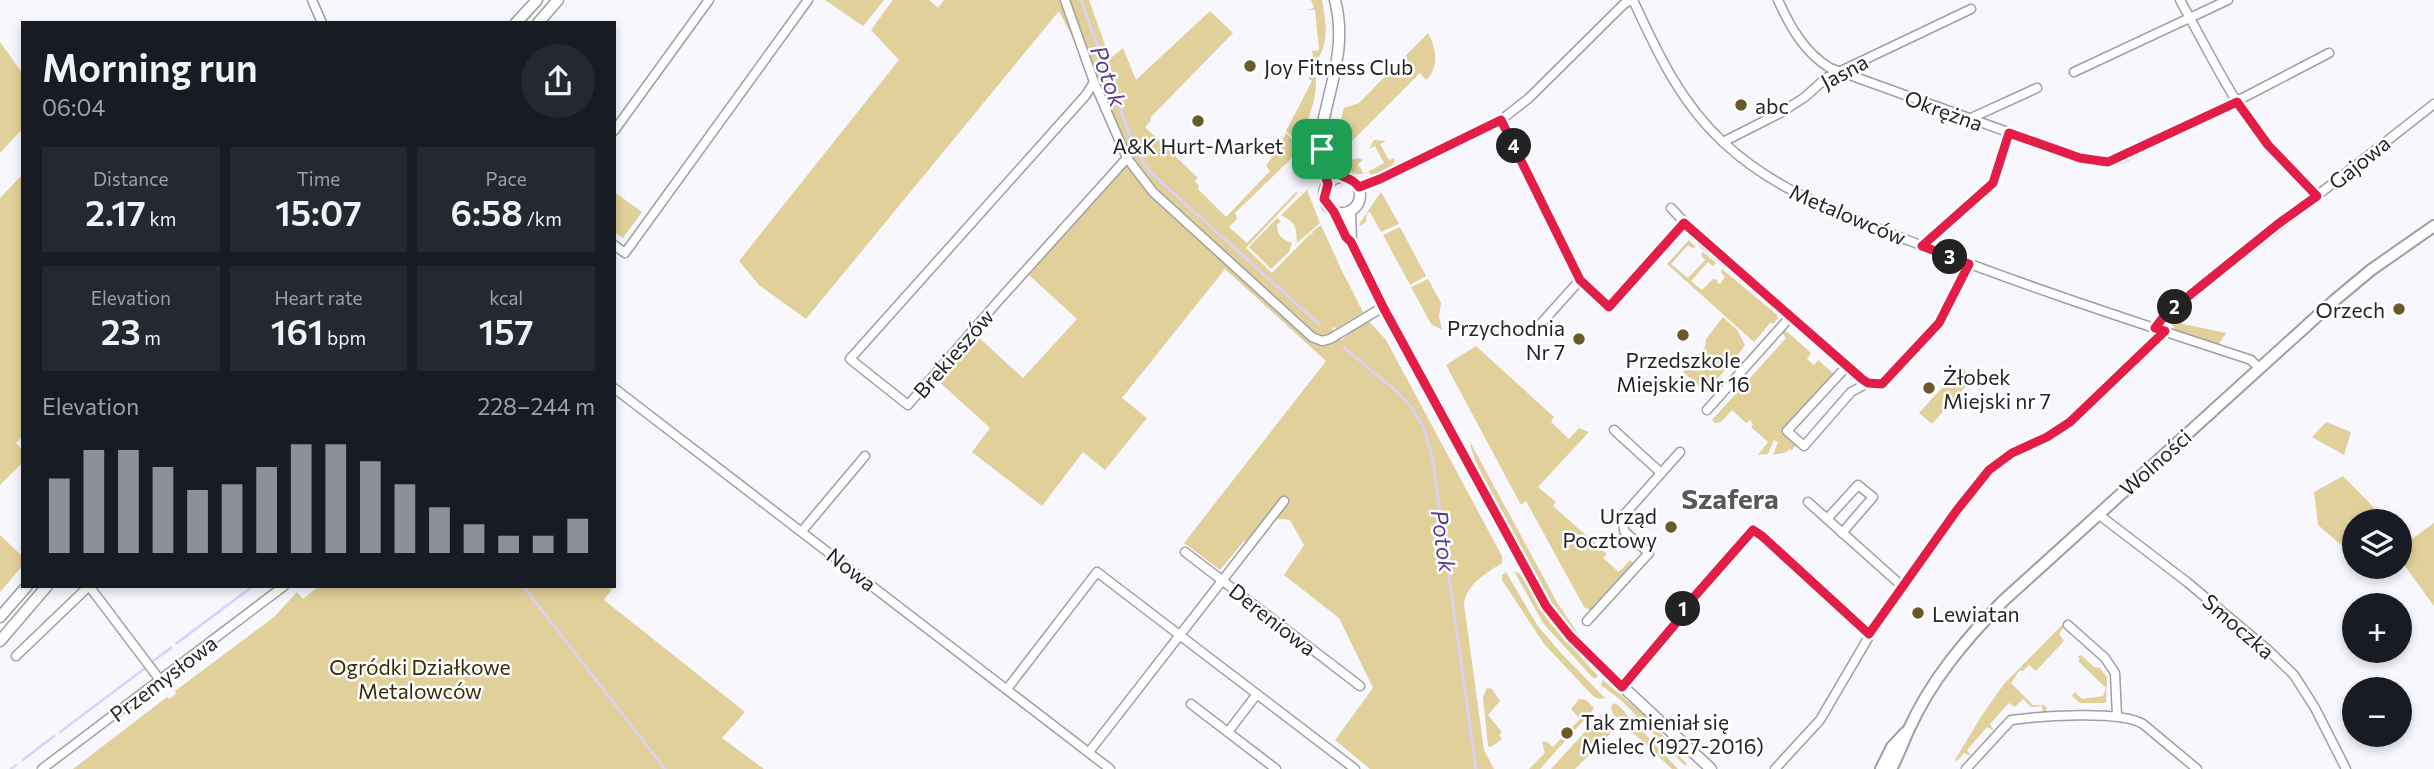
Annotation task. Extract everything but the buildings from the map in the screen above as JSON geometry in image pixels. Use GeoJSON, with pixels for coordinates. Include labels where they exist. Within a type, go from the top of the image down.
{"type":"FeatureCollection","features":[{"type":"Feature","properties":{"kind":"main road","name":"Wolności"},"geometry":{"type":"LineString","coordinates":[[1891,769],[1909,728],[1938,678],[1965,642],[2003,601],[2371,270],[2434,226]]}},
{"type":"Feature","properties":{"kind":"main road","name":"Wolności"},"geometry":{"type":"LineString","coordinates":[[1881,769],[1892,747],[1909,728]]}},
{"type":"Feature","properties":{"kind":"street"},"geometry":{"type":"LineString","coordinates":[[312,0],[321,21]]}},
{"type":"Feature","properties":{"kind":"street"},"geometry":{"type":"LineString","coordinates":[[518,21],[537,0]]}},
{"type":"Feature","properties":{"kind":"street"},"geometry":{"type":"LineString","coordinates":[[540,21],[558,0]]}},
{"type":"Feature","properties":{"kind":"street"},"geometry":{"type":"LineString","coordinates":[[616,128],[709,0]]}},
{"type":"Feature","properties":{"kind":"street"},"geometry":{"type":"LineString","coordinates":[[616,247],[625,253],[808,0]]}},
{"type":"Feature","properties":{"kind":"street"},"geometry":{"type":"LineString","coordinates":[[1065,0],[1094,82],[1128,158],[1153,192],[1312,337],[1322,341],[1330,339],[1383,307]]}},
{"type":"Feature","properties":{"kind":"street"},"geometry":{"type":"LineString","coordinates":[[1335,0],[1340,24],[1340,48],[1323,120],[1322,149],[1319,156],[1328,184],[1324,199],[1351,242],[1383,307],[1546,606],[1564,630],[1711,769]]}},
{"type":"Feature","properties":{"kind":"street"},"geometry":{"type":"LineString","coordinates":[[1359,187],[1501,120],[1529,98],[1624,4],[1632,0]]}},
{"type":"Feature","properties":{"kind":"street","name":"Metalowców"},"geometry":{"type":"LineString","coordinates":[[1632,0],[1679,92],[1723,142],[1768,177],[1808,200],[1922,246],[2251,360],[2259,368]]}},
{"type":"Feature","properties":{"kind":"street","name":"Okrężna"},"geometry":{"type":"LineString","coordinates":[[1779,0],[1786,19],[1801,42],[1821,63],[1839,72],[2080,158],[2108,162],[2237,102],[2329,53]]}},
{"type":"Feature","properties":{"kind":"street"},"geometry":{"type":"LineString","coordinates":[[2180,0],[2237,102],[2268,145],[2317,196]]}},
{"type":"Feature","properties":{"kind":"street"},"geometry":{"type":"LineString","coordinates":[[2074,72],[2228,0]]}},
{"type":"Feature","properties":{"kind":"street","name":"Jasna"},"geometry":{"type":"LineString","coordinates":[[1723,142],[1782,112],[1805,97],[1816,85],[1839,72],[1971,9]]}},
{"type":"Feature","properties":{"kind":"street","name":"Brekieszów"},"geometry":{"type":"LineString","coordinates":[[1094,82],[850,359],[908,405],[1018,278],[1128,158]]}},
{"type":"Feature","properties":{"kind":"street"},"geometry":{"type":"LineString","coordinates":[[1969,119],[2037,88]]}},
{"type":"Feature","properties":{"kind":"street","name":"Gajowa"},"geometry":{"type":"LineString","coordinates":[[2155,328],[2165,315],[2278,224],[2434,104]]}},
{"type":"Feature","properties":{"kind":"street"},"geometry":{"type":"LineString","coordinates":[[1501,120],[1580,280],[1609,307],[1684,223]]}},
{"type":"Feature","properties":{"kind":"street"},"geometry":{"type":"LineString","coordinates":[[1922,246],[1993,183],[2009,133]]}},
{"type":"Feature","properties":{"kind":"street"},"geometry":{"type":"LineString","coordinates":[[1322,149],[1328,152],[1334,168],[1342,177],[1352,180],[1359,187],[1360,198],[1355,208],[1350,212],[1334,212]]}},
{"type":"Feature","properties":{"kind":"street"},"geometry":{"type":"LineString","coordinates":[[1328,184],[1342,177]]}},
{"type":"Feature","properties":{"kind":"street"},"geometry":{"type":"LineString","coordinates":[[1671,208],[1684,223],[1868,383]]}},
{"type":"Feature","properties":{"kind":"street"},"geometry":{"type":"LineString","coordinates":[[1350,212],[1351,242]]}},
{"type":"Feature","properties":{"kind":"street"},"geometry":{"type":"LineString","coordinates":[[1847,366],[1787,431],[1804,446],[1851,393],[1868,383],[1882,384],[1939,323],[1969,264]]}},
{"type":"Feature","properties":{"kind":"street"},"geometry":{"type":"LineString","coordinates":[[1537,328],[1580,280]]}},
{"type":"Feature","properties":{"kind":"street"},"geometry":{"type":"LineString","coordinates":[[1707,410],[1790,317]]}},
{"type":"Feature","properties":{"kind":"street"},"geometry":{"type":"LineString","coordinates":[[1775,769],[1820,720],[1869,634],[1989,470],[2012,453],[2047,437],[2070,422],[2165,331]]}},
{"type":"Feature","properties":{"kind":"street","name":"Nowa"},"geometry":{"type":"LineString","coordinates":[[616,390],[1110,769]]}},
{"type":"Feature","properties":{"kind":"street"},"geometry":{"type":"LineString","coordinates":[[1614,430],[1660,472]]}},
{"type":"Feature","properties":{"kind":"street"},"geometry":{"type":"LineString","coordinates":[[1587,621],[1649,553],[1624,531],[1623,516],[1680,452]]}},
{"type":"Feature","properties":{"kind":"street"},"geometry":{"type":"LineString","coordinates":[[802,531],[864,457]]}},
{"type":"Feature","properties":{"kind":"street"},"geometry":{"type":"LineString","coordinates":[[1827,519],[1858,485],[1873,497],[1842,533]]}},
{"type":"Feature","properties":{"kind":"street"},"geometry":{"type":"LineString","coordinates":[[1089,752],[1284,501]]}},
{"type":"Feature","properties":{"kind":"street"},"geometry":{"type":"LineString","coordinates":[[1808,502],[1902,586]]}},
{"type":"Feature","properties":{"kind":"street","name":"Smoczka"},"geometry":{"type":"LineString","coordinates":[[2098,514],[2197,590],[2294,675],[2315,708],[2346,769]]}},
{"type":"Feature","properties":{"kind":"street"},"geometry":{"type":"LineString","coordinates":[[1622,687],[1676,623],[1679,614],[1753,530],[1869,634]]}},
{"type":"Feature","properties":{"kind":"street","name":"Dereniowa"},"geometry":{"type":"LineString","coordinates":[[1185,552],[1360,686]]}},
{"type":"Feature","properties":{"kind":"street"},"geometry":{"type":"LineString","coordinates":[[1007,689],[1097,572],[1258,694],[1342,765],[1355,769]]}},
{"type":"Feature","properties":{"kind":"street"},"geometry":{"type":"LineString","coordinates":[[0,617],[25,588]]}},
{"type":"Feature","properties":{"kind":"street"},"geometry":{"type":"LineString","coordinates":[[0,641],[45,588]]}},
{"type":"Feature","properties":{"kind":"street"},"geometry":{"type":"LineString","coordinates":[[16,656],[87,588]]}},
{"type":"Feature","properties":{"kind":"street"},"geometry":{"type":"LineString","coordinates":[[91,588],[160,680]]}},
{"type":"Feature","properties":{"kind":"street","name":"Przemysłowa"},"geometry":{"type":"LineString","coordinates":[[42,769],[281,588]]}},
{"type":"Feature","properties":{"kind":"street"},"geometry":{"type":"LineString","coordinates":[[2068,625],[2105,658],[2115,673],[2117,716]]}},
{"type":"Feature","properties":{"kind":"street"},"geometry":{"type":"LineString","coordinates":[[1228,732],[1258,694]]}},
{"type":"Feature","properties":{"kind":"street"},"geometry":{"type":"LineString","coordinates":[[1191,704],[1276,769]]}},
{"type":"Feature","properties":{"kind":"street"},"geometry":{"type":"LineString","coordinates":[[1966,769],[2011,720],[2117,716],[2134,719],[2143,724],[2197,769]]}},
{"type":"Feature","properties":{"kind":"green space"},"geometry":{"type":"Polygon","coordinates":[[[825,0],[884,0],[863,26],[825,0]]]}},
{"type":"Feature","properties":{"kind":"green space"},"geometry":{"type":"Polygon","coordinates":[[[893,0],[929,0],[938,8],[944,0],[1089,0],[1110,59],[1123,48],[1136,80],[1210,11],[1233,33],[1150,118],[1145,127],[1198,178],[1195,181],[1198,189],[1226,217],[1270,171],[1266,166],[1271,158],[1274,140],[1281,142],[1286,133],[1303,150],[1303,153],[1295,155],[1235,213],[1237,219],[1229,227],[1247,243],[1296,192],[1298,193],[1246,248],[1272,273],[1321,225],[1363,312],[1336,329],[1332,328],[1341,340],[1368,320],[1386,340],[1502,556],[1502,563],[1473,585],[1464,604],[1484,750],[1494,769],[1370,769],[1335,740],[1373,688],[1339,618],[1284,575],[1304,545],[1290,520],[1279,519],[1270,512],[1247,542],[1244,541],[1220,570],[1184,543],[1326,361],[1225,269],[1122,398],[1147,418],[1105,470],[1083,452],[1042,506],[972,452],[990,428],[935,378],[975,334],[1023,378],[1077,319],[1029,275],[1122,167],[1120,149],[1107,109],[1059,11],[806,319],[759,285],[739,261],[899,60],[871,30],[893,0]]]}},
{"type":"Feature","properties":{"kind":"green space"},"geometry":{"type":"Polygon","coordinates":[[[1311,0],[1322,0],[1326,24],[1325,40],[1316,61],[1312,51],[1319,50],[1315,10],[1307,10],[1314,8],[1311,0]]]}},
{"type":"Feature","properties":{"kind":"green space"},"geometry":{"type":"Polygon","coordinates":[[[1428,33],[1435,57],[1430,75],[1426,80],[1420,73],[1343,150],[1348,161],[1358,158],[1363,160],[1358,164],[1363,173],[1350,171],[1345,163],[1340,140],[1344,108],[1359,103],[1428,33]]]}},
{"type":"Feature","properties":{"kind":"green space"},"geometry":{"type":"Polygon","coordinates":[[[0,42],[21,71],[21,130],[0,153],[0,42]]]}},
{"type":"Feature","properties":{"kind":"green space"},"geometry":{"type":"Polygon","coordinates":[[[1315,74],[1314,101],[1303,147],[1286,131],[1312,81],[1308,79],[1315,74]]]}},
{"type":"Feature","properties":{"kind":"green space"},"geometry":{"type":"Polygon","coordinates":[[[1374,140],[1386,141],[1380,144],[1389,160],[1395,158],[1393,165],[1371,175],[1367,172],[1384,163],[1375,146],[1369,149],[1374,140]]]}},
{"type":"Feature","properties":{"kind":"green space"},"geometry":{"type":"Polygon","coordinates":[[[21,176],[21,438],[16,443],[21,449],[21,464],[0,485],[0,198],[21,176]]]}},
{"type":"Feature","properties":{"kind":"green space"},"geometry":{"type":"Polygon","coordinates":[[[1307,190],[1320,223],[1297,243],[1295,226],[1281,215],[1307,190]]]}},
{"type":"Feature","properties":{"kind":"green space"},"geometry":{"type":"Polygon","coordinates":[[[1381,192],[1399,224],[1381,232],[1370,212],[1367,213],[1366,222],[1360,226],[1359,224],[1381,192]]]}},
{"type":"Feature","properties":{"kind":"green space"},"geometry":{"type":"Polygon","coordinates":[[[616,193],[642,212],[623,238],[616,233],[616,193]]]}},
{"type":"Feature","properties":{"kind":"green space"},"geometry":{"type":"Polygon","coordinates":[[[1277,218],[1281,221],[1277,225],[1279,234],[1292,243],[1289,252],[1271,269],[1249,247],[1277,218]]]}},
{"type":"Feature","properties":{"kind":"green space"},"geometry":{"type":"Polygon","coordinates":[[[1400,227],[1426,276],[1410,285],[1383,235],[1400,227]]]}},
{"type":"Feature","properties":{"kind":"green space"},"geometry":{"type":"Polygon","coordinates":[[[1689,240],[1696,247],[1688,245],[1671,264],[1688,278],[1705,260],[1701,255],[1703,252],[1716,263],[1713,266],[1708,262],[1691,281],[1702,290],[1713,279],[1720,284],[1725,277],[1722,269],[1777,315],[1778,318],[1773,324],[1771,322],[1754,342],[1667,264],[1689,240]]]}},
{"type":"Feature","properties":{"kind":"green space"},"geometry":{"type":"Polygon","coordinates":[[[1428,279],[1441,303],[1439,316],[1442,330],[1431,324],[1411,287],[1428,279]]]}},
{"type":"Feature","properties":{"kind":"green space"},"geometry":{"type":"Polygon","coordinates":[[[1723,317],[1737,330],[1745,345],[1706,392],[1683,372],[1705,347],[1706,339],[1723,317]]]}},
{"type":"Feature","properties":{"kind":"green space"},"geometry":{"type":"Polygon","coordinates":[[[2170,321],[2226,333],[2219,344],[2177,331],[2170,321]]]}},
{"type":"Feature","properties":{"kind":"green space"},"geometry":{"type":"Polygon","coordinates":[[[1785,330],[1811,353],[1807,359],[1814,365],[1818,360],[1834,374],[1783,431],[1797,444],[1791,451],[1789,449],[1787,452],[1773,455],[1778,442],[1774,440],[1768,454],[1758,455],[1768,442],[1751,427],[1753,424],[1750,420],[1746,423],[1732,410],[1721,422],[1715,423],[1712,420],[1786,338],[1782,333],[1785,330]]]}},
{"type":"Feature","properties":{"kind":"green space"},"geometry":{"type":"Polygon","coordinates":[[[1476,346],[1554,417],[1551,422],[1569,439],[1579,428],[1589,432],[1538,487],[1556,502],[1553,506],[1607,554],[1603,558],[1619,572],[1630,560],[1634,564],[1591,611],[1584,607],[1526,501],[1521,505],[1446,365],[1476,346]]]}},
{"type":"Feature","properties":{"kind":"green space"},"geometry":{"type":"Polygon","coordinates":[[[1961,367],[1973,378],[1932,424],[1919,413],[1961,367]]]}},
{"type":"Feature","properties":{"kind":"green space"},"geometry":{"type":"Polygon","coordinates":[[[2326,422],[2351,432],[2344,455],[2312,437],[2326,422]]]}},
{"type":"Feature","properties":{"kind":"green space"},"geometry":{"type":"Polygon","coordinates":[[[1470,442],[1558,604],[1594,652],[1554,609],[1520,552],[1481,473],[1470,442]]]}},
{"type":"Feature","properties":{"kind":"green space"},"geometry":{"type":"Polygon","coordinates":[[[2343,476],[2375,509],[2342,509],[2342,546],[2318,525],[2314,492],[2343,476]]]}},
{"type":"Feature","properties":{"kind":"green space"},"geometry":{"type":"Polygon","coordinates":[[[2434,523],[2434,606],[2412,576],[2412,539],[2434,523]]]}},
{"type":"Feature","properties":{"kind":"green space"},"geometry":{"type":"Polygon","coordinates":[[[0,535],[21,555],[21,567],[0,592],[0,535]]]}},
{"type":"Feature","properties":{"kind":"green space"},"geometry":{"type":"Polygon","coordinates":[[[1514,571],[1520,574],[1550,623],[1598,676],[1596,678],[1593,678],[1543,623],[1514,571]]]}},
{"type":"Feature","properties":{"kind":"green space"},"geometry":{"type":"Polygon","coordinates":[[[1506,572],[1537,625],[1605,698],[1594,697],[1544,644],[1502,580],[1502,575],[1506,572]]]}},
{"type":"Feature","properties":{"kind":"green space","name":"Ogródki Działkowe Metalowców"},"geometry":{"type":"Polygon","coordinates":[[[317,588],[613,588],[604,600],[745,712],[722,738],[764,769],[73,769],[167,697],[169,699],[176,694],[175,691],[274,617],[297,592],[303,599],[317,588]]]}},
{"type":"Feature","properties":{"kind":"green space"},"geometry":{"type":"Polygon","coordinates":[[[2068,619],[2059,634],[2064,641],[2036,671],[2029,665],[2023,671],[2020,670],[2011,683],[2033,705],[2044,705],[2046,712],[2043,714],[2042,706],[2031,707],[2023,699],[2015,707],[2009,703],[1990,724],[1994,731],[1987,727],[1967,750],[1971,756],[1964,753],[1955,760],[2004,684],[2068,619]]]}},
{"type":"Feature","properties":{"kind":"green space"},"geometry":{"type":"Polygon","coordinates":[[[2081,655],[2094,667],[2100,668],[2107,677],[2106,703],[2080,703],[2072,696],[2075,692],[2082,699],[2103,696],[2106,688],[2078,661],[2081,655]]]}},
{"type":"Feature","properties":{"kind":"green space"},"geometry":{"type":"Polygon","coordinates":[[[1603,680],[1644,715],[1680,754],[1687,764],[1685,766],[1621,700],[1601,685],[1603,680]]]}},
{"type":"Feature","properties":{"kind":"green space"},"geometry":{"type":"Polygon","coordinates":[[[1487,688],[1492,689],[1500,701],[1488,715],[1502,732],[1499,735],[1502,739],[1491,747],[1488,746],[1483,697],[1487,688]]]}},
{"type":"Feature","properties":{"kind":"green space"},"geometry":{"type":"Polygon","coordinates":[[[1579,699],[1586,700],[1593,710],[1540,769],[1529,769],[1545,753],[1542,741],[1553,747],[1580,719],[1571,709],[1579,699]]]}},
{"type":"Feature","properties":{"kind":"green space"},"geometry":{"type":"Polygon","coordinates":[[[1613,703],[1618,705],[1678,769],[1672,769],[1613,714],[1613,703]]]}},
{"type":"Feature","properties":{"kind":"green space"},"geometry":{"type":"Polygon","coordinates":[[[1600,715],[1612,727],[1610,734],[1575,769],[1551,769],[1600,715]]]}},
{"type":"Feature","properties":{"kind":"waterway","name":"Potok"},"geometry":{"type":"LineString","coordinates":[[1081,0],[1133,144],[1149,171],[1320,325]]}},
{"type":"Feature","properties":{"kind":"waterway","name":"Potok"},"geometry":{"type":"LineString","coordinates":[[1343,347],[1396,391],[1412,408],[1423,426],[1432,455],[1476,769]]}},
{"type":"Feature","properties":{"kind":"waterway"},"geometry":{"type":"LineString","coordinates":[[177,643],[250,588]]}},
{"type":"Feature","properties":{"kind":"waterway"},"geometry":{"type":"LineString","coordinates":[[525,588],[665,769]]}},
{"type":"Feature","properties":{"kind":"waterway"},"geometry":{"type":"LineString","coordinates":[[153,661],[171,648]]}},
{"type":"Feature","properties":{"kind":"waterway"},"geometry":{"type":"LineString","coordinates":[[60,732],[144,669]]}},
{"type":"Feature","properties":{"kind":"waterway"},"geometry":{"type":"LineString","coordinates":[[23,760],[54,736]]}},
{"type":"Feature","properties":{"kind":"waterway"},"geometry":{"type":"LineString","coordinates":[[11,769],[16,765]]}},
{"type":"Feature","properties":{"kind":"place","name":"Joy Fitness Club"},"geometry":{"type":"Point","coordinates":[1250,66]}},
{"type":"Feature","properties":{"kind":"place","name":"abc"},"geometry":{"type":"Point","coordinates":[1741,105]}},
{"type":"Feature","properties":{"kind":"place","name":"A&K Hurt-Market"},"geometry":{"type":"Point","coordinates":[1198,121]}},
{"type":"Feature","properties":{"kind":"place","name":"Orzech"},"geometry":{"type":"Point","coordinates":[2399,309]}},
{"type":"Feature","properties":{"kind":"place","name":"Przedszkole Miejskie Nr 16"},"geometry":{"type":"Point","coordinates":[1683,335]}},
{"type":"Feature","properties":{"kind":"place","name":"Przychodnia Nr 7"},"geometry":{"type":"Point","coordinates":[1579,339]}},
{"type":"Feature","properties":{"kind":"place","name":"Żłobek Miejski nr 7"},"geometry":{"type":"Point","coordinates":[1929,388]}},
{"type":"Feature","properties":{"kind":"place","name":"Urząd Pocztowy"},"geometry":{"type":"Point","coordinates":[1671,527]}},
{"type":"Feature","properties":{"kind":"place","name":"Lewiatan"},"geometry":{"type":"Point","coordinates":[1918,613]}},
{"type":"Feature","properties":{"kind":"place","name":"Tak zmieniał się Mielec (1927-2016)"},"geometry":{"type":"Point","coordinates":[1567,733]}},
{"type":"Feature","properties":{"kind":"district","name":"Szafera"},"geometry":{"type":"Point","coordinates":[1730,498]}},
{"type":"Feature","properties":{"kind":"route"},"geometry":{"type":"LineString","coordinates":[[2237,102],[2268,145],[2317,196],[2165,315],[2155,328],[2165,331],[2070,422],[2047,437],[2012,453],[1989,470],[1972,489],[1869,634],[1753,530],[1679,614],[1676,623],[1622,687],[1559,624],[1523,565],[1383,307],[1351,242],[1334,212],[1326,204],[1324,194],[1328,184],[1319,156],[1322,149],[1328,152],[1334,168],[1342,177],[1347,177],[1359,187],[1501,120],[1580,280],[1609,307],[1684,223],[1862,379],[1868,383],[1882,384],[1939,323],[1969,264],[1922,246],[1993,183],[2009,133],[2080,158],[2108,162],[2237,102]]}}]}
